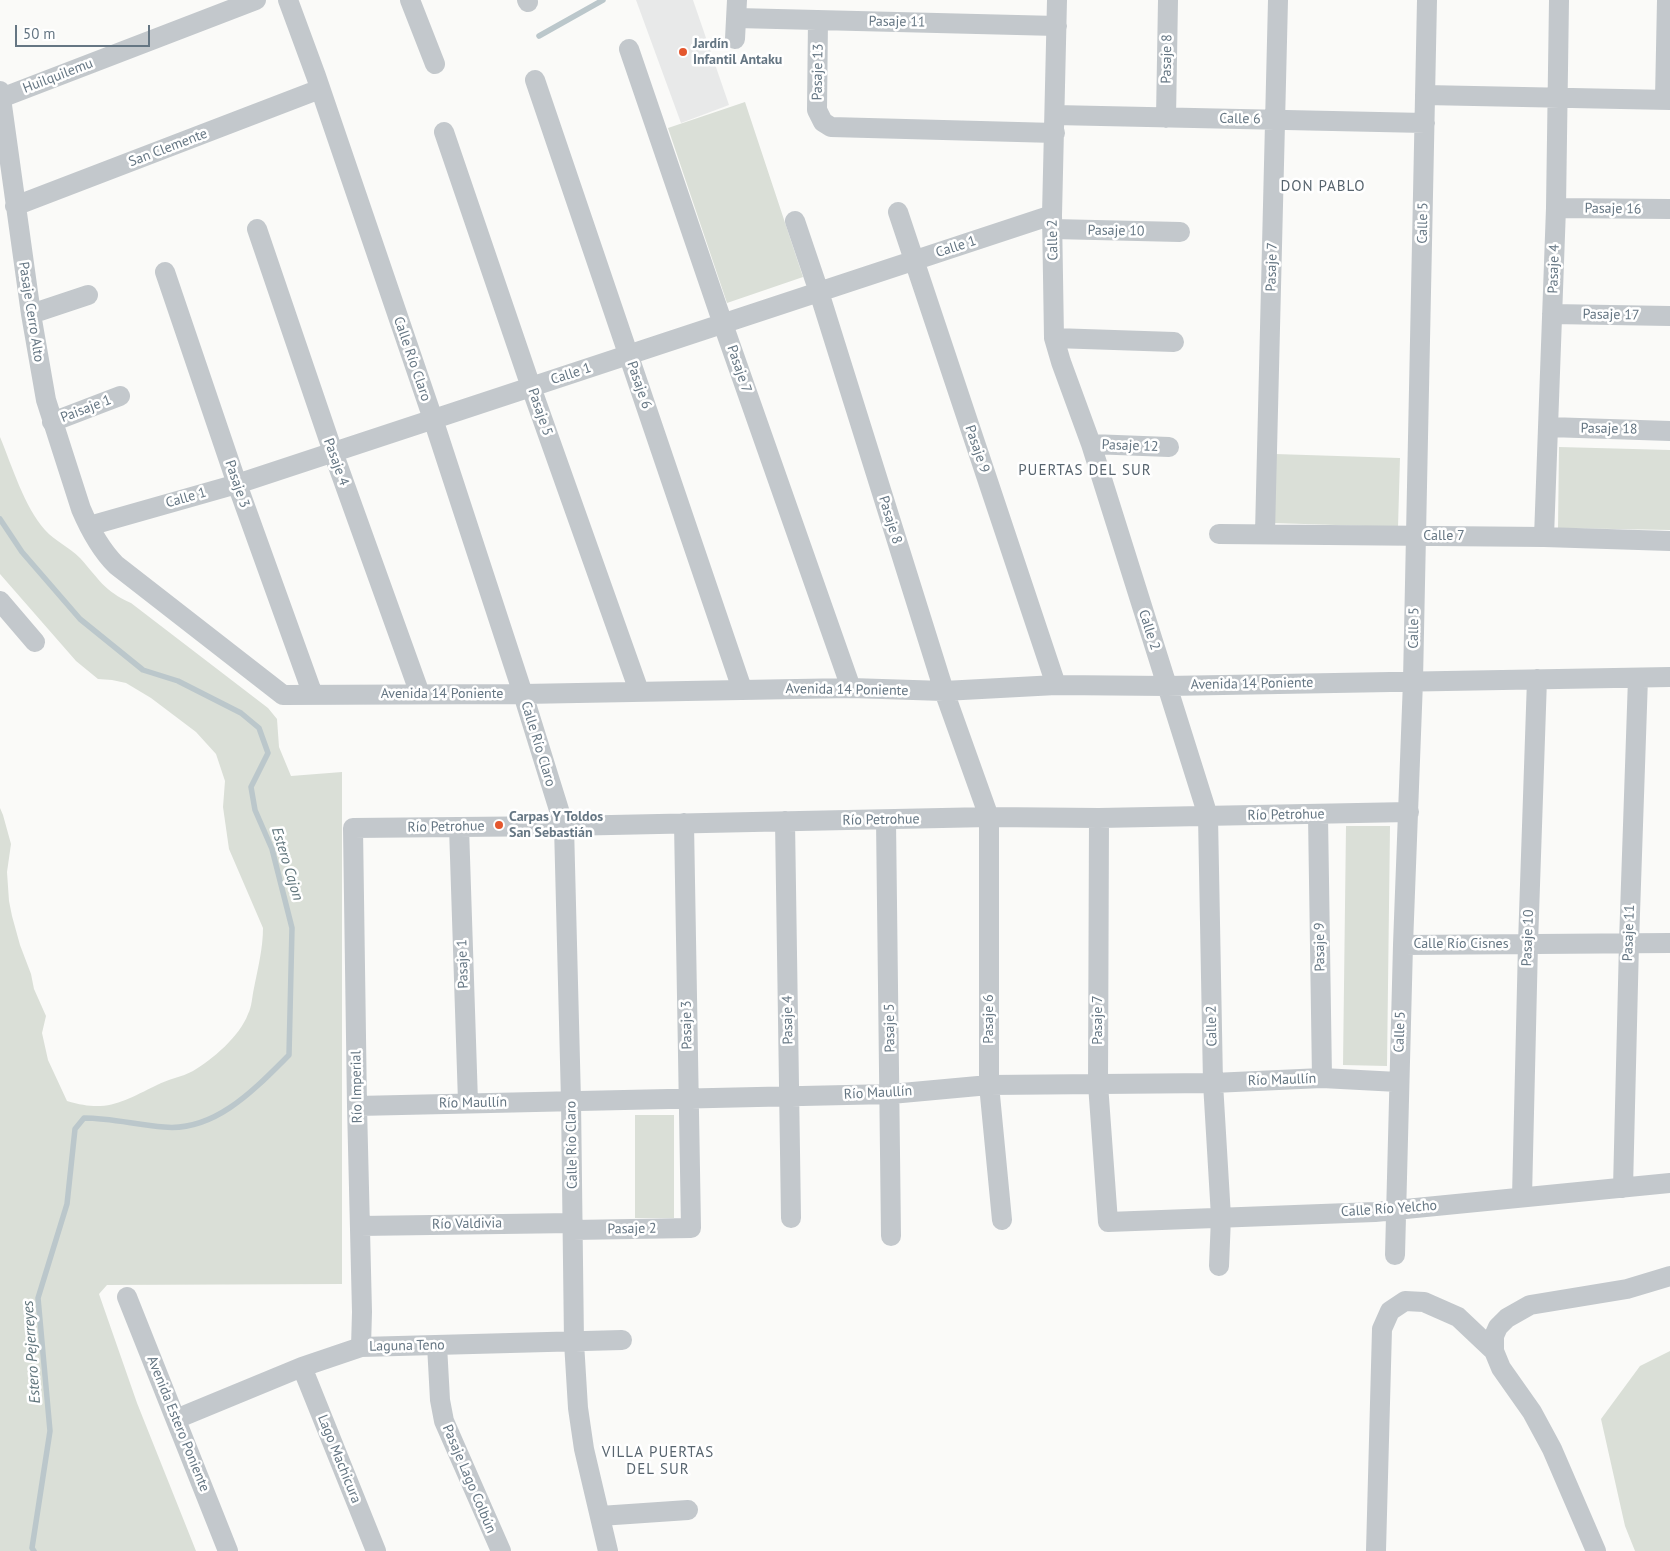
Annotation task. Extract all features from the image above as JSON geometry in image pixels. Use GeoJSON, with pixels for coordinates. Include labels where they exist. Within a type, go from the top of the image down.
{"type":"FeatureCollection","features":[{"type":"Feature","properties":{"kind":"street","name":"Huilquilemu"},"geometry":{"type":"LineString","coordinates":[[1,95],[256,0]]}},
{"type":"Feature","properties":{"kind":"street","name":"Calle Río Claro"},"geometry":{"type":"LineString","coordinates":[[288,0],[433,419],[564,826],[571,1101],[574,1342],[580,1425],[608,1551]]}},
{"type":"Feature","properties":{"kind":"street"},"geometry":{"type":"LineString","coordinates":[[410,0],[435,64]]}},
{"type":"Feature","properties":{"kind":"street","name":"Calle 2"},"geometry":{"type":"LineString","coordinates":[[1057,0],[1052,222],[1054,338],[1090,444],[1208,816],[1213,1083],[1221,1217],[1219,1266]]}},
{"type":"Feature","properties":{"kind":"street","name":"Pasaje 8"},"geometry":{"type":"LineString","coordinates":[[1166,118],[1168,0]]}},
{"type":"Feature","properties":{"kind":"street","name":"Pasaje 7"},"geometry":{"type":"LineString","coordinates":[[1265,533],[1278,0]]}},
{"type":"Feature","properties":{"kind":"street","name":"Calle 5"},"geometry":{"type":"LineString","coordinates":[[1395,1255],[1402,945],[1413,681],[1427,0]]}},
{"type":"Feature","properties":{"kind":"street","name":"Pasaje 4"},"geometry":{"type":"LineString","coordinates":[[1544,537],[1556,208],[1559,0]]}},
{"type":"Feature","properties":{"kind":"street"},"geometry":{"type":"LineString","coordinates":[[1425,95],[1667,99],[1667,0]]}},
{"type":"Feature","properties":{"kind":"street"},"geometry":{"type":"LineString","coordinates":[[735,39],[737,9]]}},
{"type":"Feature","properties":{"kind":"street","name":"Pasaje 11"},"geometry":{"type":"LineString","coordinates":[[737,9],[818,20],[1057,26]]}},
{"type":"Feature","properties":{"kind":"street","name":"Pasaje 13"},"geometry":{"type":"LineString","coordinates":[[818,20],[817,110],[823,122]]}},
{"type":"Feature","properties":{"kind":"street","name":"Pasaje 7"},"geometry":{"type":"LineString","coordinates":[[629,49],[851,688]]}},
{"type":"Feature","properties":{"kind":"street","name":"Pasaje 6"},"geometry":{"type":"LineString","coordinates":[[536,80],[742,689]]}},
{"type":"Feature","properties":{"kind":"street","name":"San Clemente"},"geometry":{"type":"LineString","coordinates":[[15,206],[320,89]]}},
{"type":"Feature","properties":{"kind":"street","name":"Pasaje Cerro Alto"},"geometry":{"type":"LineString","coordinates":[[1,95],[30,314],[46,400],[81,509],[89,526]]}},
{"type":"Feature","properties":{"kind":"street","name":"Calle 6"},"geometry":{"type":"LineString","coordinates":[[823,122],[836,128],[1055,124],[1166,118],[1425,123]]}},
{"type":"Feature","properties":{"kind":"street","name":"Pasaje 5"},"geometry":{"type":"LineString","coordinates":[[444,132],[531,387],[639,691]]}},
{"type":"Feature","properties":{"kind":"street","name":"Pasaje 16"},"geometry":{"type":"LineString","coordinates":[[1556,208],[1670,210]]}},
{"type":"Feature","properties":{"kind":"street","name":"Pasaje 9"},"geometry":{"type":"LineString","coordinates":[[898,212],[1056,685]]}},
{"type":"Feature","properties":{"kind":"street","name":"Pasaje 8"},"geometry":{"type":"LineString","coordinates":[[795,221],[820,292],[944,691],[989,817]]}},
{"type":"Feature","properties":{"kind":"street","name":"Calle 1"},"geometry":{"type":"LineString","coordinates":[[89,526],[237,484],[914,261],[1052,222]]}},
{"type":"Feature","properties":{"kind":"street","name":"Pasaje 10"},"geometry":{"type":"LineString","coordinates":[[1052,222],[1180,232]]}},
{"type":"Feature","properties":{"kind":"street","name":"Pasaje 4"},"geometry":{"type":"LineString","coordinates":[[257,229],[333,452],[420,694]]}},
{"type":"Feature","properties":{"kind":"street","name":"Pasaje 3"},"geometry":{"type":"LineString","coordinates":[[165,272],[237,484],[313,695]]}},
{"type":"Feature","properties":{"kind":"street"},"geometry":{"type":"LineString","coordinates":[[30,314],[88,295]]}},
{"type":"Feature","properties":{"kind":"street","name":"Pasaje 17"},"geometry":{"type":"LineString","coordinates":[[1552,314],[1670,316]]}},
{"type":"Feature","properties":{"kind":"street"},"geometry":{"type":"LineString","coordinates":[[1054,338],[1174,342]]}},
{"type":"Feature","properties":{"kind":"street","name":"Paisaje 1"},"geometry":{"type":"LineString","coordinates":[[52,422],[120,396]]}},
{"type":"Feature","properties":{"kind":"street","name":"Pasaje 18"},"geometry":{"type":"LineString","coordinates":[[1549,427],[1670,430]]}},
{"type":"Feature","properties":{"kind":"street","name":"Pasaje 12"},"geometry":{"type":"LineString","coordinates":[[1090,444],[1169,447]]}},
{"type":"Feature","properties":{"kind":"street","name":"Avenida 14 Poniente"},"geometry":{"type":"LineString","coordinates":[[89,526],[104,553],[116,565],[283,695],[523,694],[851,688],[944,691],[1056,685],[1167,686],[1670,678]]}},
{"type":"Feature","properties":{"kind":"street","name":"Calle 7"},"geometry":{"type":"LineString","coordinates":[[1219,534],[1544,537],[1670,541]]}},
{"type":"Feature","properties":{"kind":"street"},"geometry":{"type":"LineString","coordinates":[[0,601],[35,642]]}},
{"type":"Feature","properties":{"kind":"street","name":"Pasaje 11"},"geometry":{"type":"LineString","coordinates":[[1623,1188],[1638,678]]}},
{"type":"Feature","properties":{"kind":"street","name":"Pasaje 10"},"geometry":{"type":"LineString","coordinates":[[1522,1197],[1537,679]]}},
{"type":"Feature","properties":{"kind":"street","name":"Río Petrohue"},"geometry":{"type":"LineString","coordinates":[[353,828],[564,826],[989,817],[1098,818],[1318,815],[1409,812]]}},
{"type":"Feature","properties":{"kind":"street","name":"Pasaje 9"},"geometry":{"type":"LineString","coordinates":[[1318,815],[1322,1078]]}},
{"type":"Feature","properties":{"kind":"street","name":"Pasaje 6"},"geometry":{"type":"LineString","coordinates":[[989,817],[989,1085],[1002,1220]]}},
{"type":"Feature","properties":{"kind":"street","name":"Pasaje 7"},"geometry":{"type":"LineString","coordinates":[[1098,818],[1098,1084],[1108,1222]]}},
{"type":"Feature","properties":{"kind":"street","name":"Pasaje 5"},"geometry":{"type":"LineString","coordinates":[[886,820],[891,1236]]}},
{"type":"Feature","properties":{"kind":"street","name":"Pasaje 4"},"geometry":{"type":"LineString","coordinates":[[785,821],[791,1218]]}},
{"type":"Feature","properties":{"kind":"street","name":"Pasaje 3"},"geometry":{"type":"LineString","coordinates":[[684,823],[691,1228]]}},
{"type":"Feature","properties":{"kind":"street","name":"Pasaje 1"},"geometry":{"type":"LineString","coordinates":[[459,826],[468,1102]]}},
{"type":"Feature","properties":{"kind":"street","name":"Río Imperial"},"geometry":{"type":"LineString","coordinates":[[353,828],[356,1106],[362,1312],[361,1347]]}},
{"type":"Feature","properties":{"kind":"street","name":"Calle Río Cisnes"},"geometry":{"type":"LineString","coordinates":[[1402,945],[1670,943]]}},
{"type":"Feature","properties":{"kind":"street","name":"Río Maullín"},"geometry":{"type":"LineString","coordinates":[[356,1106],[890,1094],[989,1085],[1213,1083],[1322,1078],[1398,1082]]}},
{"type":"Feature","properties":{"kind":"street","name":"Calle Río Yelcho"},"geometry":{"type":"LineString","coordinates":[[1108,1222],[1375,1212],[1670,1183]]}},
{"type":"Feature","properties":{"kind":"street","name":"Río Valdivia"},"geometry":{"type":"LineString","coordinates":[[360,1226],[573,1226]]}},
{"type":"Feature","properties":{"kind":"street","name":"Pasaje 2"},"geometry":{"type":"LineString","coordinates":[[573,1226],[691,1228]]}},
{"type":"Feature","properties":{"kind":"street"},"geometry":{"type":"LineString","coordinates":[[1596,1551],[1552,1449],[1532,1412],[1501,1368],[1494,1351],[1494,1336],[1498,1327],[1511,1314],[1530,1305],[1627,1289],[1670,1276]]}},
{"type":"Feature","properties":{"kind":"street","name":"Avenida Estero Poniente"},"geometry":{"type":"LineString","coordinates":[[127,1297],[228,1551]]}},
{"type":"Feature","properties":{"kind":"street"},"geometry":{"type":"LineString","coordinates":[[1376,1551],[1382,1329],[1390,1311],[1405,1301],[1424,1302],[1458,1317],[1494,1351]]}},
{"type":"Feature","properties":{"kind":"street","name":"Laguna Teno"},"geometry":{"type":"LineString","coordinates":[[176,1419],[302,1367],[361,1347],[622,1340]]}},
{"type":"Feature","properties":{"kind":"street","name":"Pasaje Lago Colbún"},"geometry":{"type":"LineString","coordinates":[[437,1345],[440,1400],[444,1421],[501,1551]]}},
{"type":"Feature","properties":{"kind":"street","name":"Lago Machicura"},"geometry":{"type":"LineString","coordinates":[[302,1367],[376,1551]]}},
{"type":"Feature","properties":{"kind":"street"},"geometry":{"type":"LineString","coordinates":[[600,1516],[688,1510]]}},
{"type":"Feature","properties":{"kind":"shaded area","name":"Jardín Infantil Antaku"},"geometry":{"type":"Polygon","coordinates":[[[636,0],[693,0],[729,105],[681,123],[636,0]]]}},
{"type":"Feature","properties":{"kind":"shaded area"},"geometry":{"type":"Polygon","coordinates":[[[745,102],[803,277],[727,303],[668,128],[745,102]]]}},
{"type":"Feature","properties":{"kind":"shaded area"},"geometry":{"type":"Polygon","coordinates":[[[0,437],[25,498],[45,530],[80,558],[114,594],[131,603],[268,708],[277,719],[279,747],[291,776],[342,772],[342,1284],[107,1285],[99,1294],[137,1403],[196,1551],[0,1551],[0,808],[11,844],[7,872],[12,916],[34,989],[46,1016],[42,1033],[48,1060],[67,1101],[104,1106],[124,1101],[161,1083],[189,1073],[217,1054],[239,1031],[249,1011],[260,958],[263,928],[229,849],[223,807],[225,781],[216,754],[196,732],[151,698],[126,683],[98,679],[76,661],[0,574],[0,437]]]}},
{"type":"Feature","properties":{"kind":"shaded area"},"geometry":{"type":"Polygon","coordinates":[[[1559,447],[1670,450],[1670,530],[1558,528],[1559,447]]]}},
{"type":"Feature","properties":{"kind":"shaded area"},"geometry":{"type":"Polygon","coordinates":[[[1275,454],[1400,458],[1398,527],[1273,523],[1275,454]]]}},
{"type":"Feature","properties":{"kind":"shaded area"},"geometry":{"type":"Polygon","coordinates":[[[1346,826],[1390,826],[1387,1066],[1343,1065],[1346,826]]]}},
{"type":"Feature","properties":{"kind":"shaded area"},"geometry":{"type":"Polygon","coordinates":[[[635,1115],[674,1115],[674,1218],[635,1218],[635,1115]]]}},
{"type":"Feature","properties":{"kind":"shaded area"},"geometry":{"type":"Polygon","coordinates":[[[1670,1351],[1670,1551],[1635,1551],[1625,1526],[1601,1419],[1640,1366],[1670,1351]]]}},
{"type":"Feature","properties":{"kind":"waterway"},"geometry":{"type":"LineString","coordinates":[[539,36],[603,0]]}},
{"type":"Feature","properties":{"kind":"waterway","name":"Estero Cajon"},"geometry":{"type":"LineString","coordinates":[[0,519],[22,552],[80,619],[143,670],[178,681],[241,713],[259,728],[268,753],[251,787],[255,810],[272,849],[292,928],[289,1055],[248,1094],[233,1106],[217,1115],[200,1123],[183,1127],[164,1127],[84,1118],[75,1129],[67,1204],[38,1298],[50,1431],[32,1548],[34,1551]]}},
{"type":"Feature","properties":{"kind":"place","name":"Jardín Infantil Antaku"},"geometry":{"type":"Point","coordinates":[683,52]}},
{"type":"Feature","properties":{"kind":"place","name":"Carpas Y Toldos San Sebastián"},"geometry":{"type":"Point","coordinates":[499,825]}},
{"type":"Feature","properties":{"kind":"district","name":"DON PABLO"},"geometry":{"type":"Point","coordinates":[1323,187]}},
{"type":"Feature","properties":{"kind":"district","name":"PUERTAS DEL SUR"},"geometry":{"type":"Point","coordinates":[1085,471]}},
{"type":"Feature","properties":{"kind":"district","name":"VILLA PUERTAS DEL SUR"},"geometry":{"type":"Point","coordinates":[658,1462]}},
{"type":"Feature","properties":{"kind":"water label","name":"Estero Pejerreyes"},"geometry":{"type":"Point","coordinates":[32,1352]}}]}
